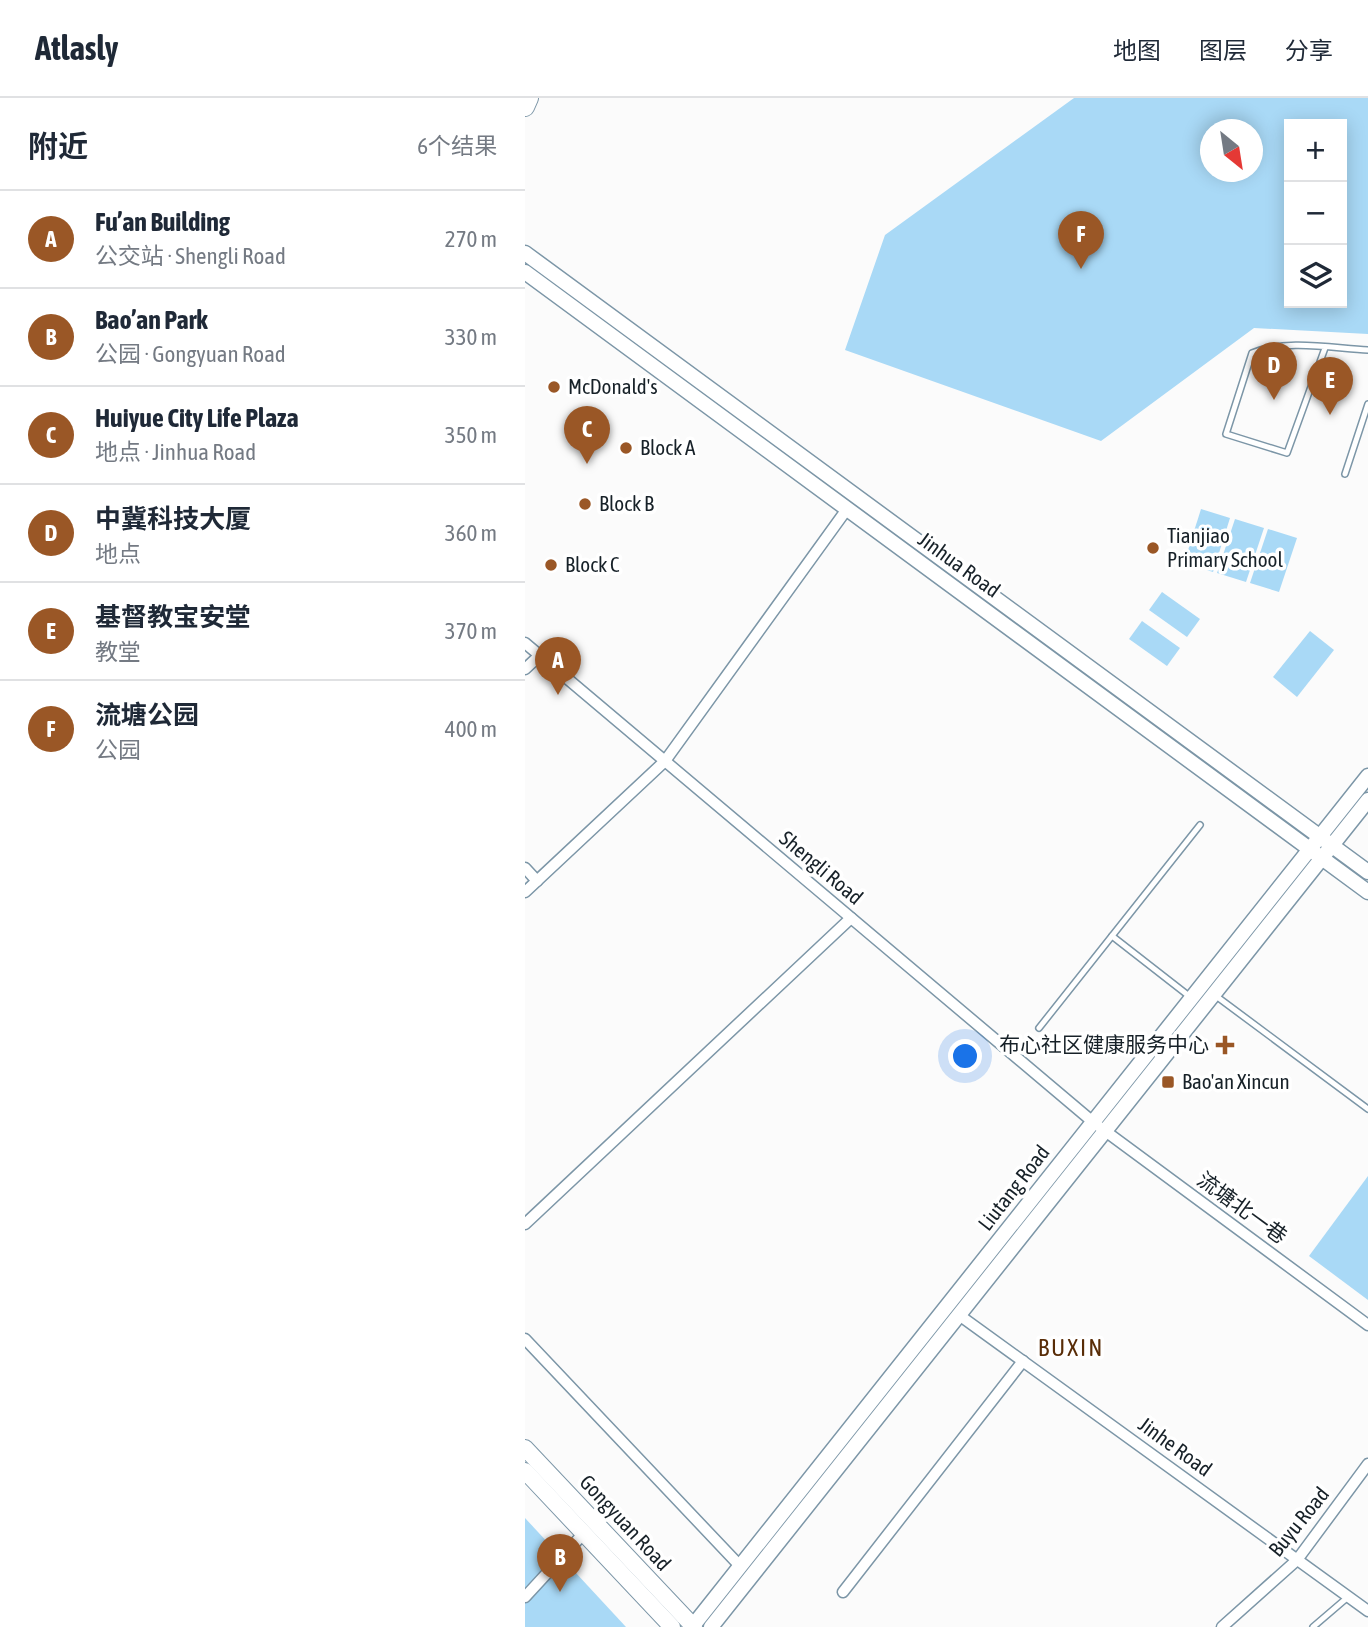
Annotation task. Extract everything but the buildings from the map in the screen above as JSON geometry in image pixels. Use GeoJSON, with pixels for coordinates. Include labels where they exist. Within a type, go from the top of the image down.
{"type":"FeatureCollection","features":[{"type":"Feature","properties":{"kind":"main road"},"geometry":{"type":"LineString","coordinates":[[525,107],[529,98]]}},
{"type":"Feature","properties":{"kind":"main road","name":"Gongyuan Road"},"geometry":{"type":"LineString","coordinates":[[525,1448],[693,1627]]}},
{"type":"Feature","properties":{"kind":"main road","name":"Gongyuan Road"},"geometry":{"type":"LineString","coordinates":[[525,1471],[672,1627]]}},
{"type":"Feature","properties":{"kind":"street","name":"Jinhua Road"},"geometry":{"type":"LineString","coordinates":[[525,253],[1368,872]]}},
{"type":"Feature","properties":{"kind":"street","name":"Jinhua Road"},"geometry":{"type":"LineString","coordinates":[[525,272],[1368,892]]}},
{"type":"Feature","properties":{"kind":"street"},"geometry":{"type":"LineString","coordinates":[[525,892],[665,761],[847,509]]}},
{"type":"Feature","properties":{"kind":"street","name":"Shengli Road"},"geometry":{"type":"LineString","coordinates":[[525,643],[1099,1127]]}},
{"type":"Feature","properties":{"kind":"street"},"geometry":{"type":"LineString","coordinates":[[525,669],[540,655]]}},
{"type":"Feature","properties":{"kind":"street","name":"Liutang Road"},"geometry":{"type":"LineString","coordinates":[[693,1627],[1099,1127],[1213,995],[1326,841],[1368,776]]}},
{"type":"Feature","properties":{"kind":"street","name":"Liutang Road"},"geometry":{"type":"LineString","coordinates":[[1326,841],[1368,800]]}},
{"type":"Feature","properties":{"kind":"street","name":"Liutang Road"},"geometry":{"type":"LineString","coordinates":[[711,1627],[959,1315],[1192,998],[1316,854]]}},
{"type":"Feature","properties":{"kind":"street"},"geometry":{"type":"LineString","coordinates":[[525,868],[537,880]]}},
{"type":"Feature","properties":{"kind":"street"},"geometry":{"type":"LineString","coordinates":[[525,1224],[851,918]]}},
{"type":"Feature","properties":{"kind":"street","name":"流塘北一巷"},"geometry":{"type":"LineString","coordinates":[[1099,1127],[1368,1325]]}},
{"type":"Feature","properties":{"kind":"street","name":"Jinhe Road"},"geometry":{"type":"LineString","coordinates":[[959,1315],[1368,1611]]}},
{"type":"Feature","properties":{"kind":"street"},"geometry":{"type":"LineString","coordinates":[[525,1339],[740,1566]]}},
{"type":"Feature","properties":{"kind":"street"},"geometry":{"type":"LineString","coordinates":[[843,1592],[1023,1361]]}},
{"type":"Feature","properties":{"kind":"street","name":"Buyu Road"},"geometry":{"type":"LineString","coordinates":[[1222,1627],[1297,1560],[1368,1464]]}},
{"type":"Feature","properties":{"kind":"street"},"geometry":{"type":"LineString","coordinates":[[525,1597],[584,1533]]}},
{"type":"Feature","properties":{"kind":"lane"},"geometry":{"type":"LineString","coordinates":[[1325,348],[1287,453],[1226,434],[1252,352],[1270,345],[1368,349]]}},
{"type":"Feature","properties":{"kind":"lane"},"geometry":{"type":"LineString","coordinates":[[1345,474],[1368,404]]}},
{"type":"Feature","properties":{"kind":"lane"},"geometry":{"type":"LineString","coordinates":[[1039,1028],[1200,825]]}},
{"type":"Feature","properties":{"kind":"lane"},"geometry":{"type":"LineString","coordinates":[[1112,936],[1192,998]]}},
{"type":"Feature","properties":{"kind":"lane"},"geometry":{"type":"LineString","coordinates":[[1213,995],[1368,1109]]}},
{"type":"Feature","properties":{"kind":"lane"},"geometry":{"type":"LineString","coordinates":[[1313,1627],[1347,1597]]}},
{"type":"Feature","properties":{"kind":"shaded area"},"geometry":{"type":"Polygon","coordinates":[[[1074,98],[1368,98],[1368,334],[1254,328],[1101,441],[845,350],[885,235],[1074,98]]]}},
{"type":"Feature","properties":{"kind":"shaded area"},"geometry":{"type":"Polygon","coordinates":[[[1201,509],[1230,518],[1213,572],[1184,563],[1201,509]]]}},
{"type":"Feature","properties":{"kind":"shaded area"},"geometry":{"type":"Polygon","coordinates":[[[1235,519],[1264,528],[1246,582],[1217,573],[1235,519]]]}},
{"type":"Feature","properties":{"kind":"shaded area"},"geometry":{"type":"Polygon","coordinates":[[[1268,529],[1297,538],[1279,592],[1250,583],[1268,529]]]}},
{"type":"Feature","properties":{"kind":"shaded area"},"geometry":{"type":"Polygon","coordinates":[[[1162,592],[1200,619],[1187,637],[1149,610],[1162,592]]]}},
{"type":"Feature","properties":{"kind":"shaded area"},"geometry":{"type":"Polygon","coordinates":[[[1142,621],[1180,648],[1167,666],[1129,639],[1142,621]]]}},
{"type":"Feature","properties":{"kind":"shaded area"},"geometry":{"type":"Polygon","coordinates":[[[1310,631],[1334,650],[1297,697],[1273,677],[1310,631]]]}},
{"type":"Feature","properties":{"kind":"shaded area"},"geometry":{"type":"Polygon","coordinates":[[[1368,1176],[1368,1300],[1309,1256],[1368,1176]]]}},
{"type":"Feature","properties":{"kind":"shaded area"},"geometry":{"type":"Polygon","coordinates":[[[525,1518],[626,1627],[525,1627],[525,1518]]]}},
{"type":"Feature","properties":{"kind":"place","name":"流塘公园"},"geometry":{"type":"Point","coordinates":[1081,269]}},
{"type":"Feature","properties":{"kind":"place","name":"McDonald's"},"geometry":{"type":"Point","coordinates":[554,387]}},
{"type":"Feature","properties":{"kind":"place","name":"中冀科技大厦"},"geometry":{"type":"Point","coordinates":[1274,400]}},
{"type":"Feature","properties":{"kind":"place","name":"基督教宝安堂"},"geometry":{"type":"Point","coordinates":[1330,415]}},
{"type":"Feature","properties":{"kind":"place","name":"Block A"},"geometry":{"type":"Point","coordinates":[626,448]}},
{"type":"Feature","properties":{"kind":"place","name":"Huiyue City Life Plaza"},"geometry":{"type":"Point","coordinates":[587,464]}},
{"type":"Feature","properties":{"kind":"place","name":"Block B"},"geometry":{"type":"Point","coordinates":[585,504]}},
{"type":"Feature","properties":{"kind":"place","name":"Tianjiao Primary School"},"geometry":{"type":"Point","coordinates":[1153,548]}},
{"type":"Feature","properties":{"kind":"place","name":"Block C"},"geometry":{"type":"Point","coordinates":[551,565]}},
{"type":"Feature","properties":{"kind":"place","name":"Fu’an Building"},"geometry":{"type":"Point","coordinates":[558,695]}},
{"type":"Feature","properties":{"kind":"place","name":"布心社区健康服务中心"},"geometry":{"type":"Point","coordinates":[1225,1045]}},
{"type":"Feature","properties":{"kind":"place","name":"Bao'an Xincun"},"geometry":{"type":"Point","coordinates":[1168,1082]}},
{"type":"Feature","properties":{"kind":"place","name":"Bao’an Park"},"geometry":{"type":"Point","coordinates":[560,1592]}},
{"type":"Feature","properties":{"kind":"district","name":"BUXIN"},"geometry":{"type":"Point","coordinates":[1071,1348]}}]}
